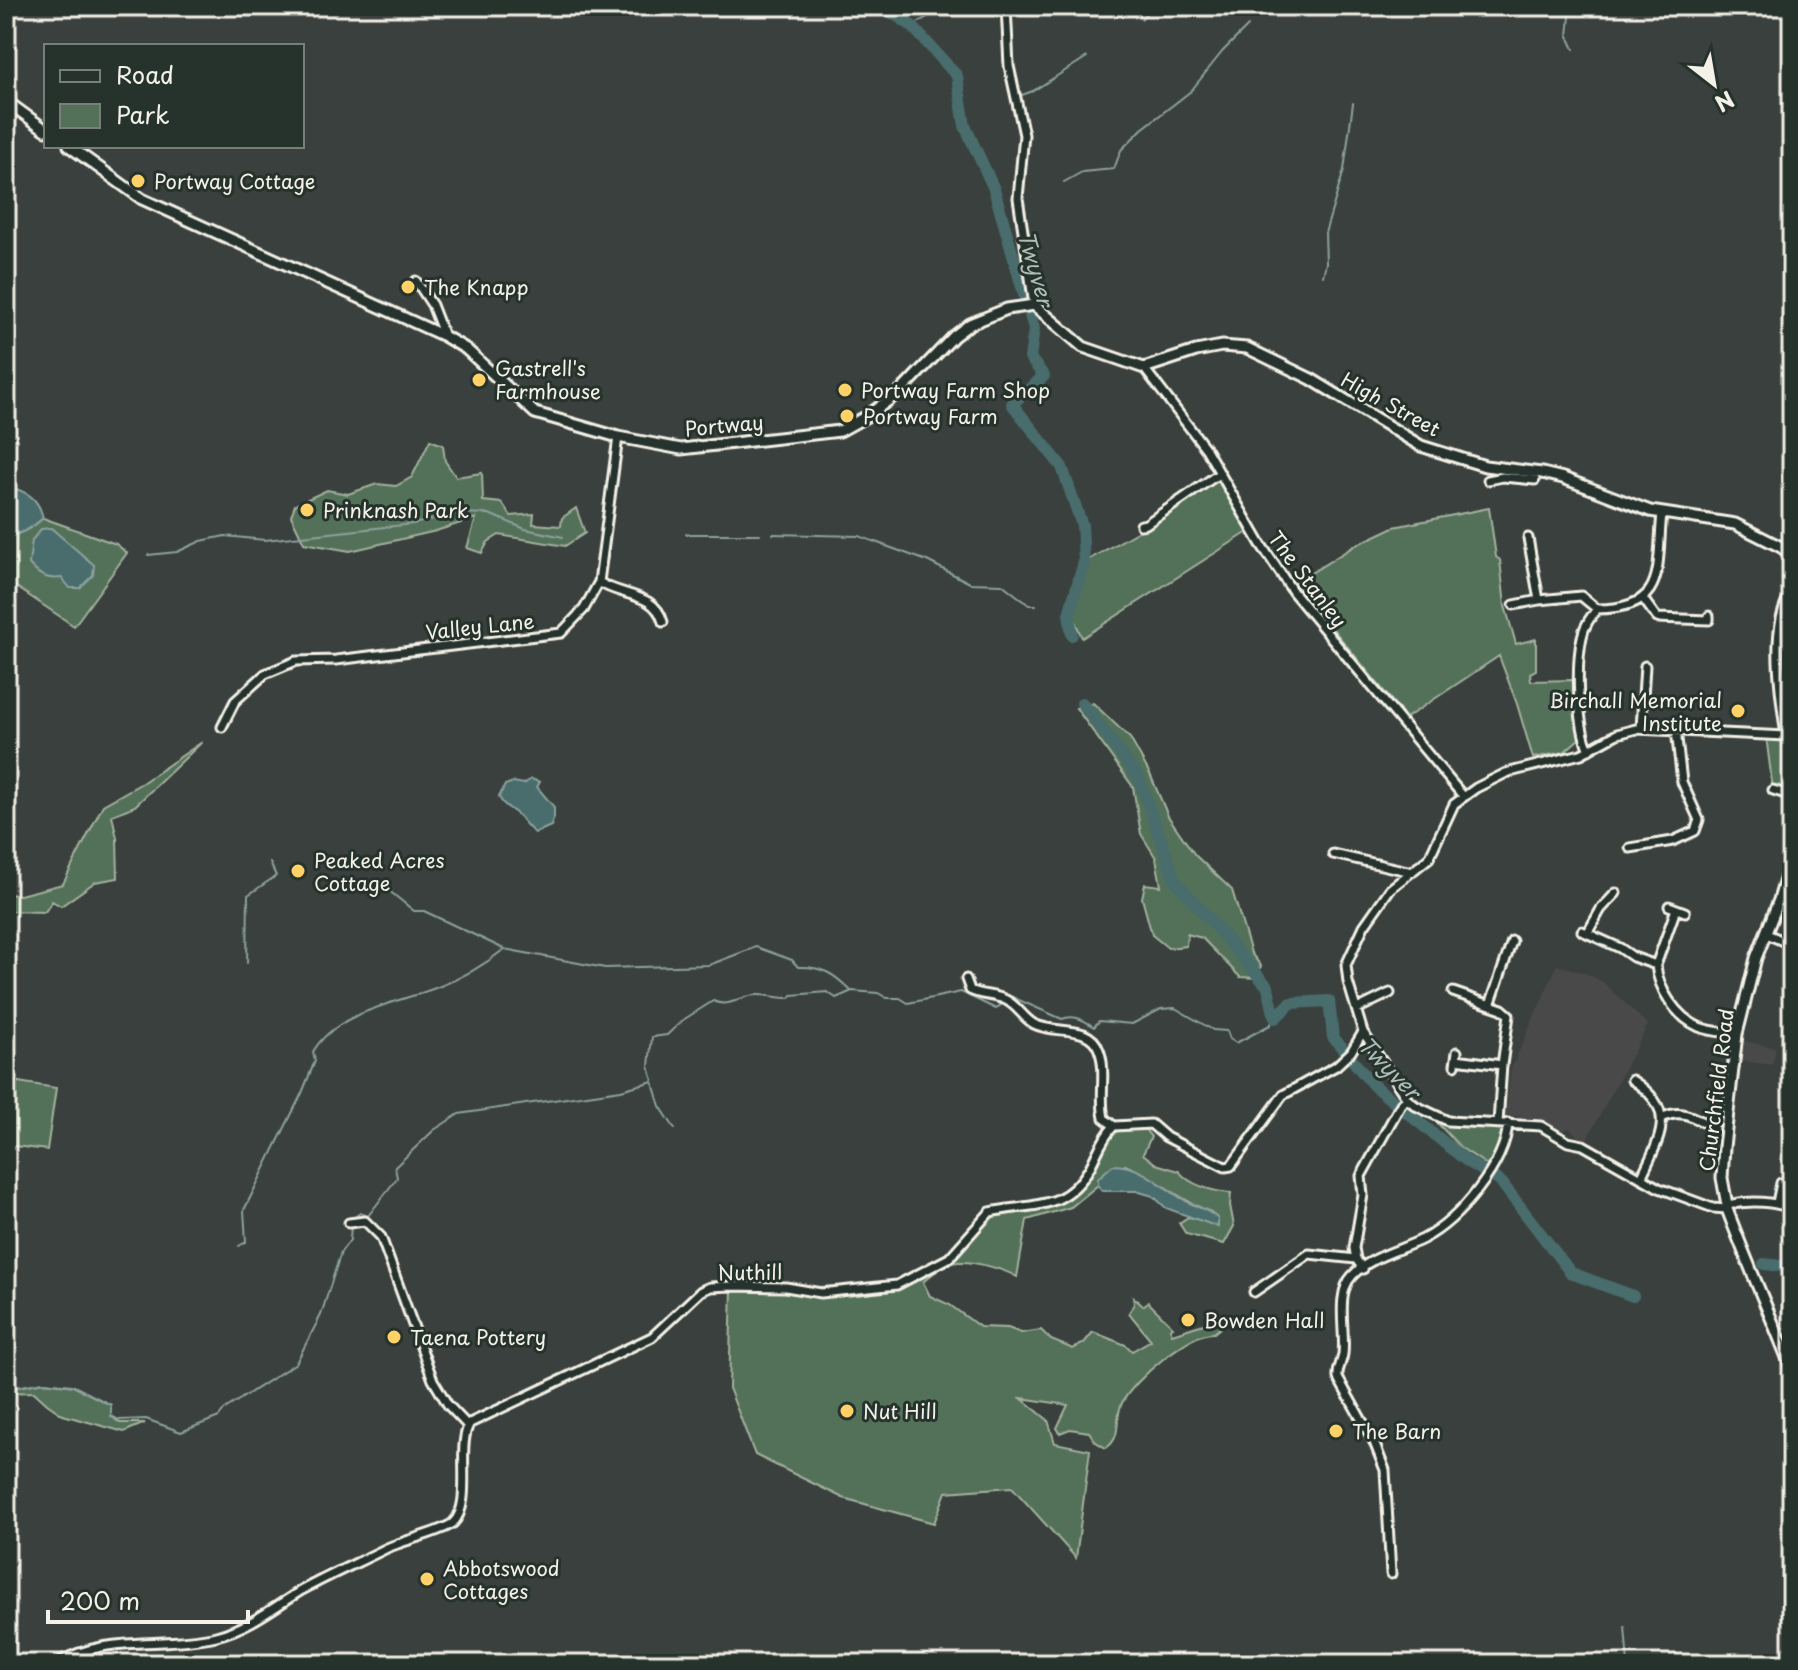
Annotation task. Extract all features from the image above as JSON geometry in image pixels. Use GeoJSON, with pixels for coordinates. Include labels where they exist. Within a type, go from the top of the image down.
{"type":"FeatureCollection","features":[{"type":"Feature","properties":{"kind":"street"},"geometry":{"type":"LineString","coordinates":[[1006,6],[1009,66],[1024,135],[1018,198],[1030,306],[1083,347],[1144,368]]}},
{"type":"Feature","properties":{"kind":"street"},"geometry":{"type":"LineString","coordinates":[[6,101],[44,129]]}},
{"type":"Feature","properties":{"kind":"street","name":"Portway"},"geometry":{"type":"LineString","coordinates":[[72,148],[142,199],[444,336],[466,349],[535,413],[618,437],[681,449],[840,431],[901,391],[954,336],[970,324],[1007,309],[1030,306]]}},
{"type":"Feature","properties":{"kind":"street"},"geometry":{"type":"LineString","coordinates":[[416,281],[432,305],[444,336]]}},
{"type":"Feature","properties":{"kind":"street","name":"High Street"},"geometry":{"type":"LineString","coordinates":[[1144,368],[1196,351],[1222,346],[1247,348],[1311,379],[1421,446],[1503,473],[1563,478],[1650,511],[1735,524],[1792,555]]}},
{"type":"Feature","properties":{"kind":"street","name":"The Stanley"},"geometry":{"type":"LineString","coordinates":[[1144,368],[1206,449],[1260,543],[1293,592],[1463,796]]}},
{"type":"Feature","properties":{"kind":"street","name":"Valley Lane"},"geometry":{"type":"LineString","coordinates":[[222,727],[235,701],[265,674],[296,661],[336,660],[561,633],[584,609],[599,582],[618,437]]}},
{"type":"Feature","properties":{"kind":"street"},"geometry":{"type":"LineString","coordinates":[[1141,525],[1220,473]]}},
{"type":"Feature","properties":{"kind":"street"},"geometry":{"type":"LineString","coordinates":[[1488,480],[1503,473],[1507,480],[1535,480]]}},
{"type":"Feature","properties":{"kind":"street"},"geometry":{"type":"LineString","coordinates":[[1514,605],[1581,596],[1597,609],[1615,609],[1644,600],[1654,585],[1662,513]]}},
{"type":"Feature","properties":{"kind":"street"},"geometry":{"type":"LineString","coordinates":[[1528,538],[1539,600]]}},
{"type":"Feature","properties":{"kind":"street"},"geometry":{"type":"LineString","coordinates":[[599,582],[653,604],[660,611],[663,622]]}},
{"type":"Feature","properties":{"kind":"street"},"geometry":{"type":"LineString","coordinates":[[1792,594],[1783,612],[1780,645],[1787,736],[1792,747]]}},
{"type":"Feature","properties":{"kind":"street"},"geometry":{"type":"LineString","coordinates":[[1644,600],[1657,618],[1709,620],[1709,616]]}},
{"type":"Feature","properties":{"kind":"street"},"geometry":{"type":"LineString","coordinates":[[1589,750],[1581,723],[1581,638],[1586,623],[1597,609]]}},
{"type":"Feature","properties":{"kind":"street"},"geometry":{"type":"LineString","coordinates":[[1641,728],[1645,666]]}},
{"type":"Feature","properties":{"kind":"street"},"geometry":{"type":"LineString","coordinates":[[1787,736],[1641,728],[1617,734],[1570,758],[1506,773],[1463,796],[1447,815],[1429,858],[1390,889],[1364,926],[1350,953],[1346,970],[1363,1032],[1407,1099],[1416,1106],[1448,1121],[1541,1126],[1568,1142],[1583,1145],[1659,1188],[1713,1208],[1740,1202],[1777,1203],[1792,1208]]}},
{"type":"Feature","properties":{"kind":"street"},"geometry":{"type":"LineString","coordinates":[[1630,848],[1673,841],[1695,831],[1699,820],[1682,782],[1676,730]]}},
{"type":"Feature","properties":{"kind":"street"},"geometry":{"type":"LineString","coordinates":[[1773,790],[1792,796]]}},
{"type":"Feature","properties":{"kind":"street"},"geometry":{"type":"LineString","coordinates":[[1333,854],[1412,872]]}},
{"type":"Feature","properties":{"kind":"street","name":"Churchfield Road"},"geometry":{"type":"LineString","coordinates":[[1792,856],[1756,958],[1737,1034],[1722,1178],[1727,1207],[1749,1268],[1792,1370]]}},
{"type":"Feature","properties":{"kind":"street"},"geometry":{"type":"LineString","coordinates":[[1616,893],[1603,899],[1585,932],[1633,957],[1656,965]]}},
{"type":"Feature","properties":{"kind":"street"},"geometry":{"type":"LineString","coordinates":[[1779,900],[1792,904]]}},
{"type":"Feature","properties":{"kind":"street"},"geometry":{"type":"LineString","coordinates":[[1685,912],[1672,907],[1656,965],[1657,976],[1664,992],[1689,1021],[1709,1030],[1737,1034]]}},
{"type":"Feature","properties":{"kind":"street"},"geometry":{"type":"LineString","coordinates":[[1767,934],[1792,945]]}},
{"type":"Feature","properties":{"kind":"street"},"geometry":{"type":"LineString","coordinates":[[1490,1005],[1513,947]]}},
{"type":"Feature","properties":{"kind":"street"},"geometry":{"type":"LineString","coordinates":[[966,979],[970,990],[1008,1000],[1035,1025],[1086,1034],[1094,1039],[1102,1058],[1104,1118],[1114,1126],[1151,1124],[1166,1137],[1225,1167],[1231,1166],[1283,1095],[1336,1066],[1351,1052],[1363,1032]]}},
{"type":"Feature","properties":{"kind":"street"},"geometry":{"type":"LineString","coordinates":[[1452,992],[1502,1009],[1509,1015],[1498,1123]]}},
{"type":"Feature","properties":{"kind":"street"},"geometry":{"type":"LineString","coordinates":[[1357,1009],[1390,993]]}},
{"type":"Feature","properties":{"kind":"street"},"geometry":{"type":"LineString","coordinates":[[1456,1059],[1502,1065]]}},
{"type":"Feature","properties":{"kind":"street"},"geometry":{"type":"LineString","coordinates":[[1635,1080],[1653,1096],[1662,1118],[1661,1136],[1641,1178]]}},
{"type":"Feature","properties":{"kind":"street"},"geometry":{"type":"LineString","coordinates":[[1363,1269],[1356,1259],[1355,1235],[1363,1195],[1361,1176],[1401,1104],[1407,1099]]}},
{"type":"Feature","properties":{"kind":"street"},"geometry":{"type":"LineString","coordinates":[[1662,1118],[1683,1113],[1711,1127],[1714,1115]]}},
{"type":"Feature","properties":{"kind":"street"},"geometry":{"type":"LineString","coordinates":[[1391,1574],[1385,1470],[1380,1454],[1337,1371],[1343,1355],[1343,1301],[1352,1276],[1443,1226],[1468,1201],[1492,1167],[1507,1136],[1508,1123]]}},
{"type":"Feature","properties":{"kind":"street","name":"Nuthill"},"geometry":{"type":"LineString","coordinates":[[468,1426],[494,1410],[652,1337],[701,1291],[710,1287],[786,1287],[821,1293],[897,1285],[908,1280],[949,1258],[990,1212],[1058,1201],[1087,1173],[1114,1126]]}},
{"type":"Feature","properties":{"kind":"street"},"geometry":{"type":"LineString","coordinates":[[1777,1203],[1781,1183]]}},
{"type":"Feature","properties":{"kind":"street"},"geometry":{"type":"LineString","coordinates":[[55,1664],[94,1647],[198,1639],[238,1629],[339,1570],[409,1538],[450,1525],[458,1515],[468,1426],[448,1405],[433,1380],[381,1237],[365,1221],[349,1223]]}},
{"type":"Feature","properties":{"kind":"street"},"geometry":{"type":"LineString","coordinates":[[1254,1292],[1309,1254],[1356,1259]]}},
{"type":"Feature","properties":{"kind":"shaded area"},"geometry":{"type":"Polygon","coordinates":[[[1557,965],[1588,974],[1604,983],[1648,1025],[1585,1143],[1569,1128],[1563,1131],[1544,1120],[1505,1115],[1511,1069],[1557,965]]]}},
{"type":"Feature","properties":{"kind":"shaded area"},"geometry":{"type":"Polygon","coordinates":[[[1737,1039],[1776,1048],[1772,1065],[1734,1060],[1737,1039]]]}},
{"type":"Feature","properties":{"kind":"green space"},"geometry":{"type":"Polygon","coordinates":[[[430,440],[443,445],[445,461],[456,477],[482,473],[483,501],[502,503],[511,516],[534,514],[533,524],[561,526],[562,518],[576,508],[585,533],[565,546],[499,535],[488,542],[482,553],[467,548],[476,518],[436,531],[350,551],[304,543],[291,516],[295,505],[327,490],[348,494],[377,484],[396,486],[412,477],[430,440]]]}},
{"type":"Feature","properties":{"kind":"green space"},"geometry":{"type":"Polygon","coordinates":[[[1219,476],[1248,532],[1082,638],[1072,614],[1088,560],[1149,525],[1219,476]]]}},
{"type":"Feature","properties":{"kind":"green space"},"geometry":{"type":"Polygon","coordinates":[[[1489,508],[1496,557],[1500,560],[1505,606],[1516,644],[1536,639],[1536,670],[1530,673],[1531,681],[1573,680],[1580,738],[1564,752],[1533,758],[1499,656],[1406,718],[1295,583],[1356,545],[1394,527],[1489,508]]]}},
{"type":"Feature","properties":{"kind":"green space"},"geometry":{"type":"Polygon","coordinates":[[[43,518],[116,544],[127,553],[74,626],[6,580],[6,536],[26,530],[43,518]]]}},
{"type":"Feature","properties":{"kind":"green space"},"geometry":{"type":"Polygon","coordinates":[[[1093,703],[1130,738],[1168,816],[1195,855],[1232,890],[1251,953],[1261,966],[1256,978],[1240,977],[1202,938],[1187,934],[1186,946],[1168,948],[1152,935],[1142,898],[1145,884],[1161,886],[1156,858],[1141,834],[1133,787],[1076,708],[1093,703]]]}},
{"type":"Feature","properties":{"kind":"green space"},"geometry":{"type":"Polygon","coordinates":[[[1766,736],[1782,737],[1792,747],[1792,796],[1773,790],[1766,736]]]}},
{"type":"Feature","properties":{"kind":"green space"},"geometry":{"type":"Polygon","coordinates":[[[202,742],[135,806],[112,815],[117,838],[118,878],[95,882],[61,906],[52,901],[45,912],[6,911],[6,894],[20,895],[63,884],[103,805],[202,742]]]}},
{"type":"Feature","properties":{"kind":"green space"},"geometry":{"type":"Polygon","coordinates":[[[6,1080],[56,1088],[47,1150],[6,1145],[6,1080]]]}},
{"type":"Feature","properties":{"kind":"green space"},"geometry":{"type":"Polygon","coordinates":[[[1427,1112],[1437,1117],[1508,1123],[1507,1136],[1490,1167],[1460,1147],[1427,1112]]]}},
{"type":"Feature","properties":{"kind":"green space"},"geometry":{"type":"Polygon","coordinates":[[[1144,1128],[1151,1137],[1143,1154],[1156,1164],[1179,1171],[1202,1187],[1231,1193],[1234,1226],[1224,1244],[1186,1234],[1179,1223],[1188,1217],[1209,1222],[1211,1212],[1125,1165],[1098,1178],[1098,1185],[1071,1207],[1027,1220],[1017,1277],[989,1266],[958,1262],[935,1272],[923,1282],[930,1296],[950,1305],[980,1327],[1008,1328],[1021,1333],[1041,1330],[1051,1340],[1073,1349],[1084,1343],[1093,1332],[1126,1345],[1132,1351],[1151,1340],[1129,1313],[1134,1304],[1133,1297],[1143,1306],[1148,1302],[1173,1327],[1170,1329],[1172,1334],[1216,1320],[1220,1328],[1214,1333],[1177,1348],[1138,1382],[1122,1403],[1115,1439],[1106,1448],[1096,1442],[1089,1432],[1070,1429],[1060,1433],[1057,1428],[1068,1405],[1021,1398],[1048,1420],[1055,1443],[1090,1450],[1076,1558],[1012,1487],[946,1492],[934,1523],[843,1498],[755,1455],[729,1388],[732,1289],[897,1285],[948,1261],[965,1247],[981,1221],[1041,1210],[1063,1202],[1090,1173],[1114,1131],[1144,1128]]]}},
{"type":"Feature","properties":{"kind":"green space"},"geometry":{"type":"Polygon","coordinates":[[[44,1382],[71,1385],[111,1405],[111,1416],[120,1423],[145,1423],[124,1432],[63,1415],[34,1392],[6,1393],[6,1389],[44,1382]]]}},
{"type":"Feature","properties":{"kind":"water"},"geometry":{"type":"Polygon","coordinates":[[[16,489],[34,499],[43,518],[26,530],[6,536],[6,490],[16,489]]]}},
{"type":"Feature","properties":{"kind":"water"},"geometry":{"type":"Polygon","coordinates":[[[51,528],[94,565],[93,575],[80,588],[70,588],[62,578],[44,576],[29,564],[32,540],[41,529],[51,528]]]}},
{"type":"Feature","properties":{"kind":"water"},"geometry":{"type":"Polygon","coordinates":[[[531,779],[540,782],[537,787],[554,807],[551,826],[535,833],[499,797],[505,785],[513,782],[524,784],[531,779]]]}},
{"type":"Feature","properties":{"kind":"water"},"geometry":{"type":"Polygon","coordinates":[[[1113,1165],[1134,1169],[1207,1211],[1218,1219],[1218,1227],[1166,1208],[1153,1196],[1136,1191],[1102,1191],[1098,1178],[1113,1165]]]}},
{"type":"Feature","properties":{"kind":"waterway","name":"Twyver"},"geometry":{"type":"LineString","coordinates":[[882,6],[912,26],[957,76],[965,126],[994,189],[1034,329],[1030,358],[1044,376],[1012,404],[1062,467],[1082,525],[1084,562],[1069,614],[1072,635]]}},
{"type":"Feature","properties":{"kind":"waterway"},"geometry":{"type":"LineString","coordinates":[[912,26],[946,6]]}},
{"type":"Feature","properties":{"kind":"waterway"},"geometry":{"type":"LineString","coordinates":[[1141,19],[1153,6]]}},
{"type":"Feature","properties":{"kind":"waterway"},"geometry":{"type":"LineString","coordinates":[[1571,6],[1568,36],[1574,49]]}},
{"type":"Feature","properties":{"kind":"waterway"},"geometry":{"type":"LineString","coordinates":[[1064,182],[1082,172],[1114,169],[1121,150],[1142,129],[1191,91],[1222,52],[1248,26]]}},
{"type":"Feature","properties":{"kind":"waterway"},"geometry":{"type":"LineString","coordinates":[[1019,96],[1033,91],[1087,57]]}},
{"type":"Feature","properties":{"kind":"waterway"},"geometry":{"type":"LineString","coordinates":[[1323,276],[1325,233],[1344,170],[1353,103]]}},
{"type":"Feature","properties":{"kind":"waterway"},"geometry":{"type":"LineString","coordinates":[[148,555],[177,552],[201,541],[225,536],[265,540],[413,524],[461,513],[489,514],[525,529],[563,537]]}},
{"type":"Feature","properties":{"kind":"waterway"},"geometry":{"type":"LineString","coordinates":[[686,534],[760,534]]}},
{"type":"Feature","properties":{"kind":"waterway"},"geometry":{"type":"LineString","coordinates":[[773,534],[859,536],[927,561],[970,583],[1002,584],[1029,605],[1036,605]]}},
{"type":"Feature","properties":{"kind":"waterway","name":"Twyver"},"geometry":{"type":"LineString","coordinates":[[1082,703],[1139,778],[1175,880],[1268,987],[1275,1018],[1291,1003],[1329,1001],[1333,1037],[1373,1085],[1467,1161],[1501,1182],[1571,1273],[1633,1296]]}},
{"type":"Feature","properties":{"kind":"waterway"},"geometry":{"type":"LineString","coordinates":[[247,963],[248,895],[276,876],[270,863]]}},
{"type":"Feature","properties":{"kind":"waterway"},"geometry":{"type":"LineString","coordinates":[[377,881],[414,911],[424,911],[504,949],[605,968],[709,965],[756,947],[792,960],[798,967],[826,972],[850,990]]}},
{"type":"Feature","properties":{"kind":"waterway"},"geometry":{"type":"LineString","coordinates":[[239,1246],[246,1242],[244,1210],[302,1093],[315,1061],[313,1052],[323,1038],[336,1027],[369,1010],[455,980],[503,950]]}},
{"type":"Feature","properties":{"kind":"waterway"},"geometry":{"type":"LineString","coordinates":[[352,1219],[360,1213],[368,1216],[397,1178],[395,1167],[434,1130],[459,1114],[621,1090],[653,1081],[649,1066],[652,1037],[667,1035],[683,1020],[713,1001],[730,1003],[751,996],[790,998],[792,995],[827,992],[836,998],[852,991],[878,993],[908,1003],[961,992],[996,1009],[1003,1003]]}},
{"type":"Feature","properties":{"kind":"waterway"},"geometry":{"type":"LineString","coordinates":[[1008,1000],[1012,997],[1062,1019],[1075,1017],[1094,1027],[1099,1021],[1132,1024],[1161,1009],[1175,1008],[1213,1030],[1227,1031],[1236,1043],[1270,1025],[1275,1018]]}},
{"type":"Feature","properties":{"kind":"waterway"},"geometry":{"type":"LineString","coordinates":[[653,1083],[660,1106],[675,1129]]}},
{"type":"Feature","properties":{"kind":"waterway"},"geometry":{"type":"LineString","coordinates":[[6,1389],[44,1382],[74,1386],[111,1405],[111,1416],[119,1420],[146,1419],[181,1432],[219,1417],[225,1409],[296,1363],[321,1315],[341,1252],[350,1240],[351,1225]]}},
{"type":"Feature","properties":{"kind":"waterway","name":"Twyver"},"geometry":{"type":"LineString","coordinates":[[1764,1264],[1792,1267]]}},
{"type":"Feature","properties":{"kind":"waterway"},"geometry":{"type":"LineString","coordinates":[[1625,1627],[1628,1664]]}},
{"type":"Feature","properties":{"kind":"place","name":"Portway Cottage"},"geometry":{"type":"Point","coordinates":[138,181]}},
{"type":"Feature","properties":{"kind":"place","name":"The Knapp"},"geometry":{"type":"Point","coordinates":[408,287]}},
{"type":"Feature","properties":{"kind":"place","name":"Gastrell's Farmhouse"},"geometry":{"type":"Point","coordinates":[479,380]}},
{"type":"Feature","properties":{"kind":"place","name":"Portway Farm Shop"},"geometry":{"type":"Point","coordinates":[845,390]}},
{"type":"Feature","properties":{"kind":"place","name":"Portway Farm"},"geometry":{"type":"Point","coordinates":[847,416]}},
{"type":"Feature","properties":{"kind":"place","name":"Prinknash Park"},"geometry":{"type":"Point","coordinates":[307,510]}},
{"type":"Feature","properties":{"kind":"place","name":"Birchall Memorial Institute"},"geometry":{"type":"Point","coordinates":[1738,711]}},
{"type":"Feature","properties":{"kind":"place","name":"Peaked Acres Cottage"},"geometry":{"type":"Point","coordinates":[298,871]}},
{"type":"Feature","properties":{"kind":"place","name":"Bowden Hall"},"geometry":{"type":"Point","coordinates":[1188,1320]}},
{"type":"Feature","properties":{"kind":"place","name":"Taena Pottery"},"geometry":{"type":"Point","coordinates":[394,1337]}},
{"type":"Feature","properties":{"kind":"place","name":"Nut Hill"},"geometry":{"type":"Point","coordinates":[847,1411]}},
{"type":"Feature","properties":{"kind":"place","name":"The Barn"},"geometry":{"type":"Point","coordinates":[1336,1431]}},
{"type":"Feature","properties":{"kind":"place","name":"Abbotswood Cottages"},"geometry":{"type":"Point","coordinates":[427,1579]}}]}
